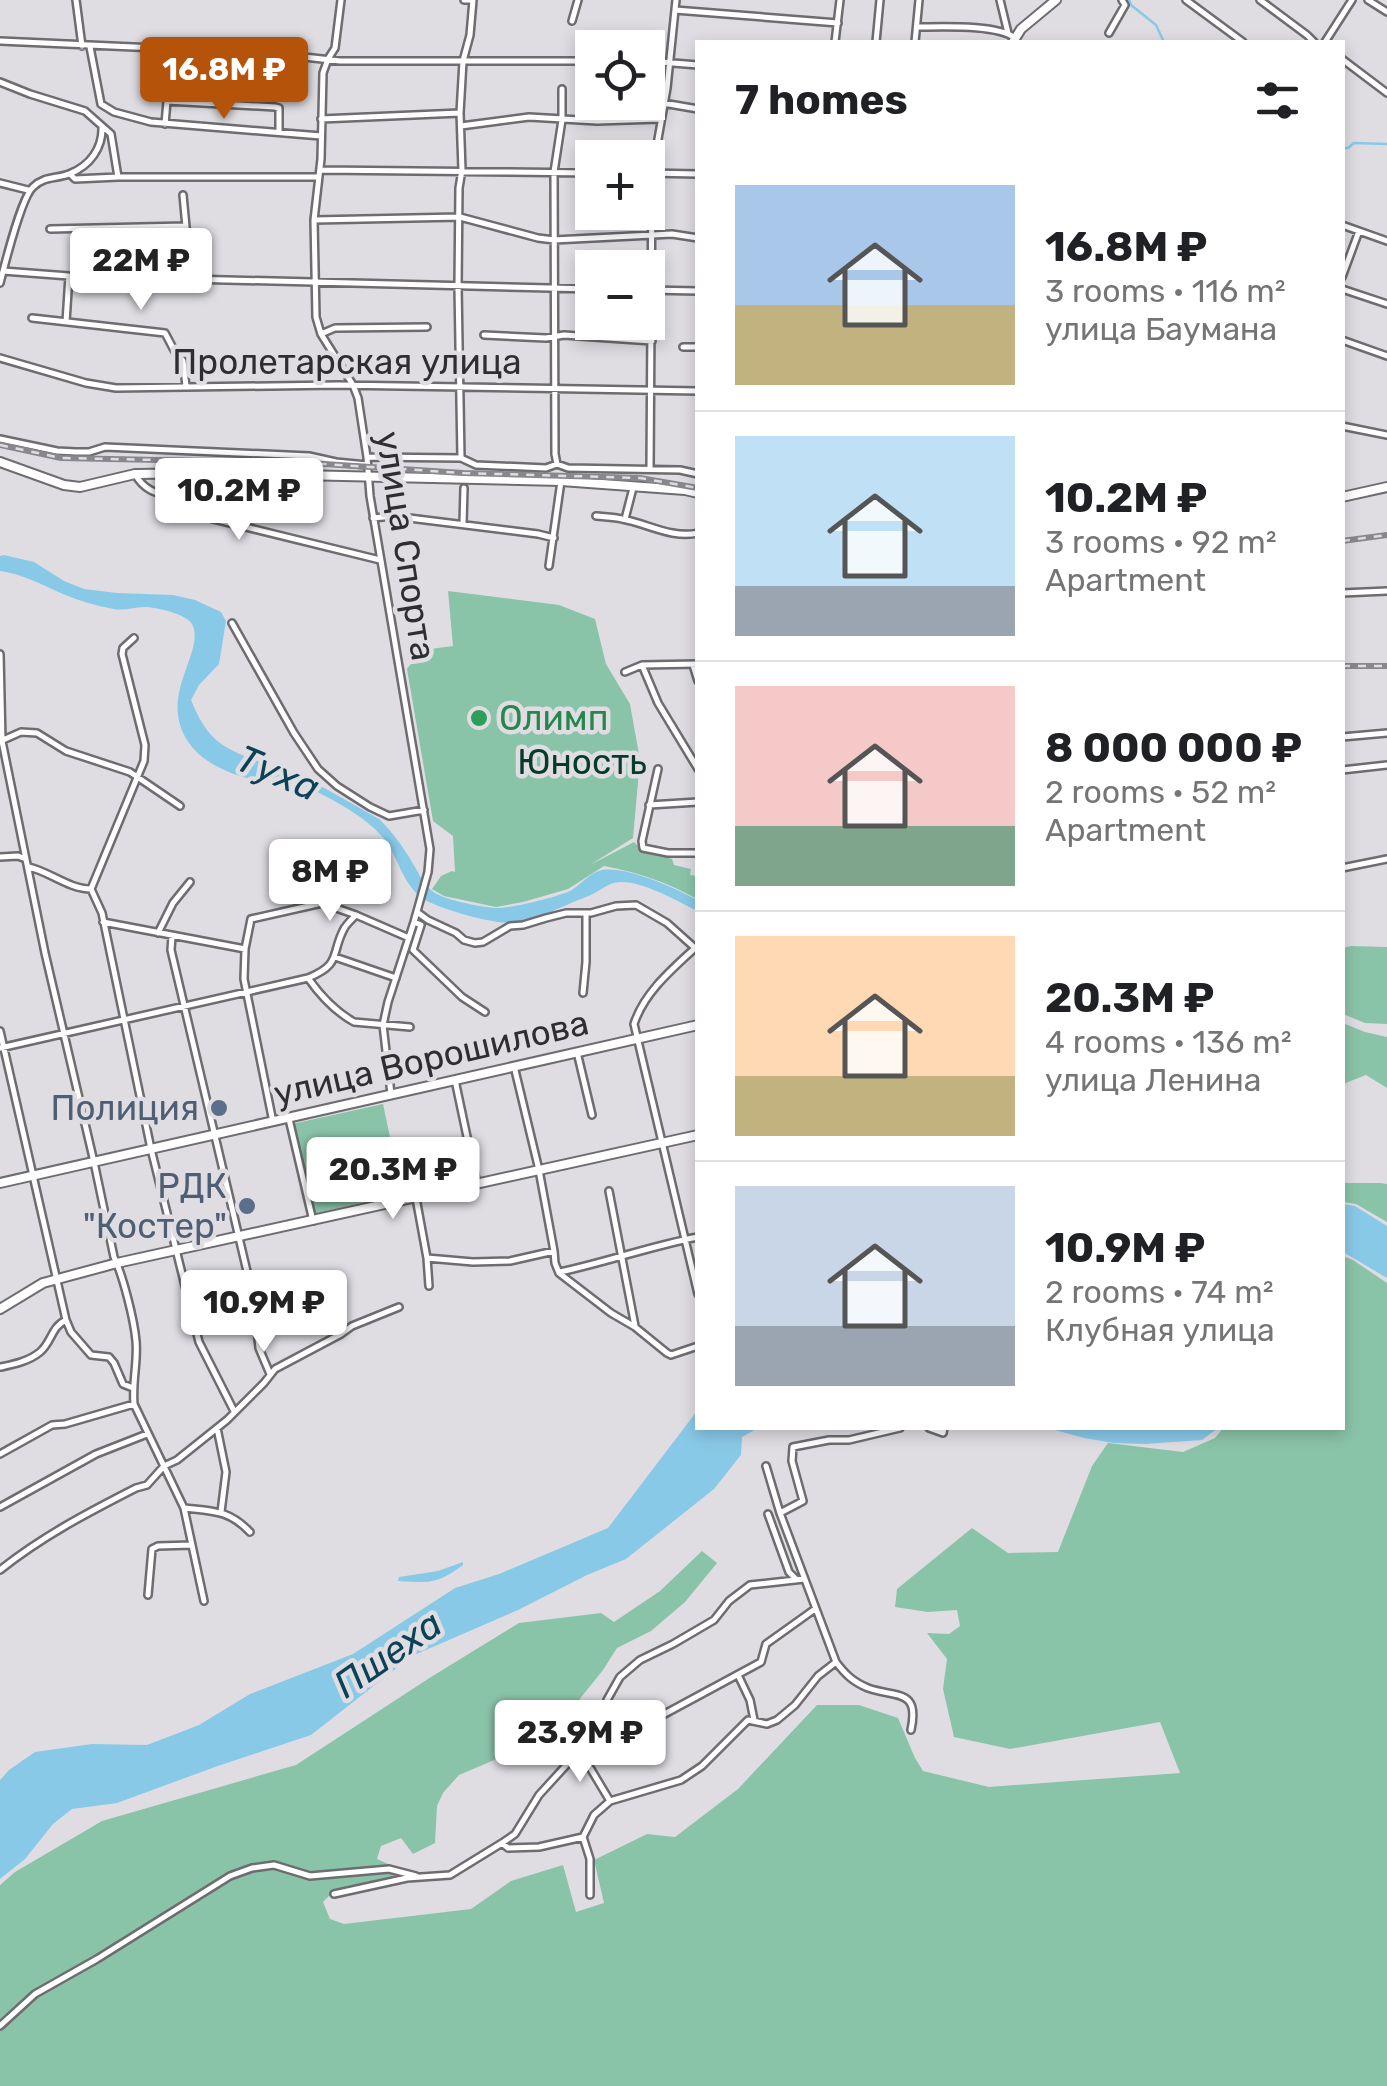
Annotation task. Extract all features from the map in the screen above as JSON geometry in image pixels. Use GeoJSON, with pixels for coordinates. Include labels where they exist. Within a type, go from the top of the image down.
{"type":"FeatureCollection","features":[{"type":"Feature","properties":{"kind":"main road"},"geometry":{"type":"LineString","coordinates":[[1012,38],[1056,0]]}},
{"type":"Feature","properties":{"kind":"main road"},"geometry":{"type":"LineString","coordinates":[[0,462],[80,487],[135,474],[368,476],[560,481],[695,492]]}},
{"type":"Feature","properties":{"kind":"main road"},"geometry":{"type":"LineString","coordinates":[[1345,496],[1387,487]]}},
{"type":"Feature","properties":{"kind":"main road","name":"улица Ворошилова"},"geometry":{"type":"LineString","coordinates":[[0,1183],[695,1025]]}},
{"type":"Feature","properties":{"kind":"main road"},"geometry":{"type":"LineString","coordinates":[[3,1306],[43,1284],[118,1263],[695,1136]]}},
{"type":"Feature","properties":{"kind":"street"},"geometry":{"type":"LineString","coordinates":[[76,0],[82,46]]}},
{"type":"Feature","properties":{"kind":"street","name":"улица Спорта"},"geometry":{"type":"LineString","coordinates":[[341,0],[335,48],[323,72],[314,220],[316,317],[321,334],[358,398],[374,518],[430,849],[428,872],[383,1024]]}},
{"type":"Feature","properties":{"kind":"street"},"geometry":{"type":"LineString","coordinates":[[460,458],[460,113],[473,0],[464,0]]}},
{"type":"Feature","properties":{"kind":"street"},"geometry":{"type":"LineString","coordinates":[[572,21],[578,0]]}},
{"type":"Feature","properties":{"kind":"street"},"geometry":{"type":"LineString","coordinates":[[665,90],[676,0]]}},
{"type":"Feature","properties":{"kind":"street"},"geometry":{"type":"LineString","coordinates":[[835,40],[840,0]]}},
{"type":"Feature","properties":{"kind":"street"},"geometry":{"type":"LineString","coordinates":[[876,40],[880,0]]}},
{"type":"Feature","properties":{"kind":"street"},"geometry":{"type":"LineString","coordinates":[[916,40],[920,0]]}},
{"type":"Feature","properties":{"kind":"street"},"geometry":{"type":"LineString","coordinates":[[917,27],[957,26],[1012,38],[1000,0]]}},
{"type":"Feature","properties":{"kind":"street"},"geometry":{"type":"LineString","coordinates":[[1186,0],[1241,40]]}},
{"type":"Feature","properties":{"kind":"street"},"geometry":{"type":"LineString","coordinates":[[1260,0],[1312,40]]}},
{"type":"Feature","properties":{"kind":"street"},"geometry":{"type":"LineString","coordinates":[[1326,40],[1352,0]]}},
{"type":"Feature","properties":{"kind":"street"},"geometry":{"type":"LineString","coordinates":[[1368,0],[1387,12]]}},
{"type":"Feature","properties":{"kind":"street"},"geometry":{"type":"LineString","coordinates":[[1109,33],[1124,1]]}},
{"type":"Feature","properties":{"kind":"street"},"geometry":{"type":"LineString","coordinates":[[675,10],[838,23]]}},
{"type":"Feature","properties":{"kind":"street"},"geometry":{"type":"LineString","coordinates":[[0,42],[192,49],[340,61],[575,61]]}},
{"type":"Feature","properties":{"kind":"street"},"geometry":{"type":"LineString","coordinates":[[90,46],[101,104],[114,112],[165,124],[321,136]]}},
{"type":"Feature","properties":{"kind":"street"},"geometry":{"type":"LineString","coordinates":[[665,62],[695,65]]}},
{"type":"Feature","properties":{"kind":"street"},"geometry":{"type":"LineString","coordinates":[[1345,62],[1387,92]]}},
{"type":"Feature","properties":{"kind":"street"},"geometry":{"type":"LineString","coordinates":[[0,82],[84,111],[95,119],[111,134],[118,177]]}},
{"type":"Feature","properties":{"kind":"street"},"geometry":{"type":"LineString","coordinates":[[556,464],[554,172],[562,89]]}},
{"type":"Feature","properties":{"kind":"street"},"geometry":{"type":"LineString","coordinates":[[165,124],[168,101],[274,107],[279,108],[279,132]]}},
{"type":"Feature","properties":{"kind":"street"},"geometry":{"type":"LineString","coordinates":[[665,104],[695,109]]}},
{"type":"Feature","properties":{"kind":"street"},"geometry":{"type":"LineString","coordinates":[[321,119],[460,113]]}},
{"type":"Feature","properties":{"kind":"street"},"geometry":{"type":"LineString","coordinates":[[461,126],[529,117],[575,120]]}},
{"type":"Feature","properties":{"kind":"street"},"geometry":{"type":"LineString","coordinates":[[0,283],[28,190],[42,179],[70,174],[90,160],[103,138],[102,126]]}},
{"type":"Feature","properties":{"kind":"street"},"geometry":{"type":"LineString","coordinates":[[70,174],[75,179],[462,170],[575,173]]}},
{"type":"Feature","properties":{"kind":"street"},"geometry":{"type":"LineString","coordinates":[[665,173],[695,174]]}},
{"type":"Feature","properties":{"kind":"street"},"geometry":{"type":"LineString","coordinates":[[0,183],[28,190]]}},
{"type":"Feature","properties":{"kind":"street"},"geometry":{"type":"LineString","coordinates":[[183,195],[191,280]]}},
{"type":"Feature","properties":{"kind":"street"},"geometry":{"type":"LineString","coordinates":[[314,220],[460,217],[554,240],[652,234],[695,238]]}},
{"type":"Feature","properties":{"kind":"street"},"geometry":{"type":"LineString","coordinates":[[50,229],[186,226]]}},
{"type":"Feature","properties":{"kind":"street"},"geometry":{"type":"LineString","coordinates":[[1345,226],[1387,242]]}},
{"type":"Feature","properties":{"kind":"street"},"geometry":{"type":"LineString","coordinates":[[651,250],[652,230]]}},
{"type":"Feature","properties":{"kind":"street"},"geometry":{"type":"LineString","coordinates":[[1345,269],[1359,231]]}},
{"type":"Feature","properties":{"kind":"street"},"geometry":{"type":"LineString","coordinates":[[4,270],[191,280],[575,289]]}},
{"type":"Feature","properties":{"kind":"street"},"geometry":{"type":"LineString","coordinates":[[66,322],[70,276]]}},
{"type":"Feature","properties":{"kind":"street"},"geometry":{"type":"LineString","coordinates":[[665,290],[695,291]]}},
{"type":"Feature","properties":{"kind":"street"},"geometry":{"type":"LineString","coordinates":[[1345,290],[1387,304]]}},
{"type":"Feature","properties":{"kind":"street"},"geometry":{"type":"LineString","coordinates":[[32,318],[165,333],[183,361],[186,386]]}},
{"type":"Feature","properties":{"kind":"street"},"geometry":{"type":"LineString","coordinates":[[321,334],[335,328],[427,327]]}},
{"type":"Feature","properties":{"kind":"street"},"geometry":{"type":"LineString","coordinates":[[484,334],[546,338],[575,335]]}},
{"type":"Feature","properties":{"kind":"street"},"geometry":{"type":"LineString","coordinates":[[650,469],[652,340]]}},
{"type":"Feature","properties":{"kind":"street"},"geometry":{"type":"LineString","coordinates":[[1345,341],[1387,356]]}},
{"type":"Feature","properties":{"kind":"street"},"geometry":{"type":"LineString","coordinates":[[683,347],[695,348]]}},
{"type":"Feature","properties":{"kind":"street","name":"Пролетарская улица"},"geometry":{"type":"LineString","coordinates":[[0,358],[103,387],[353,385],[695,392]]}},
{"type":"Feature","properties":{"kind":"street"},"geometry":{"type":"LineString","coordinates":[[1345,427],[1387,434]]}},
{"type":"Feature","properties":{"kind":"street"},"geometry":{"type":"LineString","coordinates":[[0,439],[56,451],[89,452],[114,447],[309,456],[336,462],[460,458],[476,466],[546,468],[556,464],[568,468],[695,473]]}},
{"type":"Feature","properties":{"kind":"street"},"geometry":{"type":"LineString","coordinates":[[135,474],[157,494],[221,510]]}},
{"type":"Feature","properties":{"kind":"street"},"geometry":{"type":"LineString","coordinates":[[550,566],[560,481]]}},
{"type":"Feature","properties":{"kind":"street"},"geometry":{"type":"LineString","coordinates":[[625,519],[634,485]]}},
{"type":"Feature","properties":{"kind":"street"},"geometry":{"type":"LineString","coordinates":[[463,524],[464,488]]}},
{"type":"Feature","properties":{"kind":"street"},"geometry":{"type":"LineString","coordinates":[[193,504],[201,516],[382,561]]}},
{"type":"Feature","properties":{"kind":"street"},"geometry":{"type":"LineString","coordinates":[[374,518],[393,516],[554,538]]}},
{"type":"Feature","properties":{"kind":"street"},"geometry":{"type":"LineString","coordinates":[[596,516],[695,534]]}},
{"type":"Feature","properties":{"kind":"street"},"geometry":{"type":"LineString","coordinates":[[1345,593],[1387,591]]}},
{"type":"Feature","properties":{"kind":"street"},"geometry":{"type":"LineString","coordinates":[[232,624],[318,769],[337,786],[389,816],[424,810]]}},
{"type":"Feature","properties":{"kind":"street"},"geometry":{"type":"LineString","coordinates":[[134,638],[122,648],[122,654],[145,745],[144,761],[91,889],[103,922],[151,1149],[200,1342],[234,1411]]}},
{"type":"Feature","properties":{"kind":"street"},"geometry":{"type":"LineString","coordinates":[[0,654],[1,741],[44,953],[136,1342],[134,1404],[184,1508],[204,1602]]}},
{"type":"Feature","properties":{"kind":"street"},"geometry":{"type":"LineString","coordinates":[[625,672],[642,665],[695,664]]}},
{"type":"Feature","properties":{"kind":"street"},"geometry":{"type":"LineString","coordinates":[[642,665],[658,703],[695,764]]}},
{"type":"Feature","properties":{"kind":"street"},"geometry":{"type":"LineString","coordinates":[[1,741],[29,731],[66,751],[130,772],[180,806]]}},
{"type":"Feature","properties":{"kind":"street"},"geometry":{"type":"LineString","coordinates":[[1345,737],[1387,732]]}},
{"type":"Feature","properties":{"kind":"street"},"geometry":{"type":"LineString","coordinates":[[1345,770],[1387,765]]}},
{"type":"Feature","properties":{"kind":"street"},"geometry":{"type":"LineString","coordinates":[[658,770],[643,848],[695,853]]}},
{"type":"Feature","properties":{"kind":"street"},"geometry":{"type":"LineString","coordinates":[[649,805],[695,802]]}},
{"type":"Feature","properties":{"kind":"street"},"geometry":{"type":"LineString","coordinates":[[0,857],[18,856],[26,860]]}},
{"type":"Feature","properties":{"kind":"street"},"geometry":{"type":"LineString","coordinates":[[1345,867],[1387,859]]}},
{"type":"Feature","properties":{"kind":"street"},"geometry":{"type":"LineString","coordinates":[[29,867],[82,890],[91,889]]}},
{"type":"Feature","properties":{"kind":"street"},"geometry":{"type":"LineString","coordinates":[[158,933],[173,902],[190,882]]}},
{"type":"Feature","properties":{"kind":"street"},"geometry":{"type":"LineString","coordinates":[[273,1122],[244,979],[251,919],[322,903],[409,938]]}},
{"type":"Feature","properties":{"kind":"street"},"geometry":{"type":"LineString","coordinates":[[417,912],[476,943],[510,926],[566,913],[636,905],[667,922],[694,948],[642,1003],[634,1024],[695,1283]]}},
{"type":"Feature","properties":{"kind":"street"},"geometry":{"type":"LineString","coordinates":[[583,993],[588,913]]}},
{"type":"Feature","properties":{"kind":"street"},"geometry":{"type":"LineString","coordinates":[[2,1048],[308,978],[330,966],[345,926],[356,914]]}},
{"type":"Feature","properties":{"kind":"street"},"geometry":{"type":"LineString","coordinates":[[103,922],[245,950]]}},
{"type":"Feature","properties":{"kind":"street"},"geometry":{"type":"LineString","coordinates":[[414,922],[421,925],[414,950],[462,997],[485,1012]]}},
{"type":"Feature","properties":{"kind":"street"},"geometry":{"type":"LineString","coordinates":[[172,936],[171,950],[254,1301],[259,1348],[270,1374]]}},
{"type":"Feature","properties":{"kind":"street"},"geometry":{"type":"LineString","coordinates":[[335,957],[396,978]]}},
{"type":"Feature","properties":{"kind":"street"},"geometry":{"type":"LineString","coordinates":[[308,978],[317,991],[354,1022],[410,1027]]}},
{"type":"Feature","properties":{"kind":"street"},"geometry":{"type":"LineString","coordinates":[[383,1024],[390,1096]]}},
{"type":"Feature","properties":{"kind":"street"},"geometry":{"type":"LineString","coordinates":[[0,1031],[66,1320],[71,1332],[91,1354],[108,1358],[123,1384],[132,1388]]}},
{"type":"Feature","properties":{"kind":"street"},"geometry":{"type":"LineString","coordinates":[[577,1052],[592,1115]]}},
{"type":"Feature","properties":{"kind":"street"},"geometry":{"type":"LineString","coordinates":[[514,1066],[559,1273],[671,1354],[695,1347]]}},
{"type":"Feature","properties":{"kind":"street"},"geometry":{"type":"LineString","coordinates":[[455,1080],[477,1184]]}},
{"type":"Feature","properties":{"kind":"street"},"geometry":{"type":"LineString","coordinates":[[289,1119],[313,1220]]}},
{"type":"Feature","properties":{"kind":"street"},"geometry":{"type":"LineString","coordinates":[[609,1191],[635,1327]]}},
{"type":"Feature","properties":{"kind":"street"},"geometry":{"type":"LineString","coordinates":[[416,1198],[429,1286]]}},
{"type":"Feature","properties":{"kind":"street"},"geometry":{"type":"LineString","coordinates":[[559,1273],[695,1238]]}},
{"type":"Feature","properties":{"kind":"street"},"geometry":{"type":"LineString","coordinates":[[427,1258],[510,1261],[554,1251]]}},
{"type":"Feature","properties":{"kind":"street"},"geometry":{"type":"LineString","coordinates":[[541,1255],[554,1262]]}},
{"type":"Feature","properties":{"kind":"street"},"geometry":{"type":"LineString","coordinates":[[0,1296],[3,1306]]}},
{"type":"Feature","properties":{"kind":"street"},"geometry":{"type":"LineString","coordinates":[[0,1570],[59,1528],[148,1485],[164,1466],[217,1428],[270,1374],[352,1326],[398,1307]]}},
{"type":"Feature","properties":{"kind":"street"},"geometry":{"type":"LineString","coordinates":[[1,1367],[25,1361],[42,1350],[56,1325],[66,1320]]}},
{"type":"Feature","properties":{"kind":"street"},"geometry":{"type":"LineString","coordinates":[[0,1454],[52,1425],[134,1404]]}},
{"type":"Feature","properties":{"kind":"street"},"geometry":{"type":"LineString","coordinates":[[217,1428],[226,1472],[222,1512]]}},
{"type":"Feature","properties":{"kind":"street"},"geometry":{"type":"LineString","coordinates":[[780,1513],[803,1501],[792,1461],[793,1447],[892,1430]]}},
{"type":"Feature","properties":{"kind":"street"},"geometry":{"type":"LineString","coordinates":[[0,1507],[96,1454],[147,1434]]}},
{"type":"Feature","properties":{"kind":"street"},"geometry":{"type":"LineString","coordinates":[[766,1466],[800,1579],[836,1662],[848,1678],[863,1686],[906,1698],[914,1717],[911,1730]]}},
{"type":"Feature","properties":{"kind":"street"},"geometry":{"type":"LineString","coordinates":[[184,1508],[222,1512],[250,1532]]}},
{"type":"Feature","properties":{"kind":"street"},"geometry":{"type":"LineString","coordinates":[[768,1514],[789,1572],[800,1579]]}},
{"type":"Feature","properties":{"kind":"street"},"geometry":{"type":"LineString","coordinates":[[148,1595],[152,1549],[192,1544]]}},
{"type":"Feature","properties":{"kind":"street"},"geometry":{"type":"LineString","coordinates":[[334,1894],[407,1878],[450,1876],[502,1843],[515,1834],[539,1795],[602,1726],[608,1700],[620,1677],[640,1660],[714,1620],[750,1584],[800,1579]]}},
{"type":"Feature","properties":{"kind":"street"},"geometry":{"type":"LineString","coordinates":[[602,1726],[610,1729],[658,1717],[738,1675],[760,1662],[766,1644],[815,1609]]}},
{"type":"Feature","properties":{"kind":"street"},"geometry":{"type":"LineString","coordinates":[[590,1895],[590,1859],[583,1838],[594,1815],[610,1801],[681,1780],[702,1766],[748,1720],[767,1724],[777,1720],[836,1662]]}},
{"type":"Feature","properties":{"kind":"street"},"geometry":{"type":"LineString","coordinates":[[738,1675],[754,1720]]}},
{"type":"Feature","properties":{"kind":"street"},"geometry":{"type":"LineString","coordinates":[[580,1751],[610,1801]]}},
{"type":"Feature","properties":{"kind":"street"},"geometry":{"type":"LineString","coordinates":[[502,1843],[508,1848],[583,1838]]}},
{"type":"Feature","properties":{"kind":"street"},"geometry":{"type":"LineString","coordinates":[[0,2026],[34,1994],[201,1892],[252,1868],[274,1865],[310,1876],[389,1868],[424,1879]]}},
{"type":"Feature","properties":{"kind":"green space","name":"Юность"},"geometry":{"type":"Polygon","coordinates":[[[448,591],[559,605],[595,619],[606,664],[630,704],[640,760],[633,838],[590,865],[634,842],[641,849],[672,859],[674,865],[691,869],[690,875],[695,876],[695,898],[652,879],[604,866],[568,889],[496,907],[444,896],[432,889],[441,876],[455,872],[453,836],[433,821],[407,669],[417,659],[431,655],[430,649],[453,646],[448,591]]]}},
{"type":"Feature","properties":{"kind":"green space"},"geometry":{"type":"Polygon","coordinates":[[[1387,947],[1387,1024],[1365,1023],[1345,1015],[1345,948],[1387,947]]]}},
{"type":"Feature","properties":{"kind":"green space"},"geometry":{"type":"Polygon","coordinates":[[[1345,1024],[1387,1037],[1387,1088],[1366,1075],[1345,1083],[1345,1024]]]}},
{"type":"Feature","properties":{"kind":"green space"},"geometry":{"type":"Polygon","coordinates":[[[383,1104],[402,1194],[313,1214],[292,1124],[383,1104]]]}},
{"type":"Feature","properties":{"kind":"green space"},"geometry":{"type":"Polygon","coordinates":[[[1345,1183],[1387,1184],[1387,1222],[1356,1204],[1345,1202],[1345,1183]]]}},
{"type":"Feature","properties":{"kind":"green space"},"geometry":{"type":"Polygon","coordinates":[[[1345,1257],[1387,1283],[1387,2086],[0,2086],[0,1885],[15,1872],[102,1821],[296,1765],[519,1623],[601,1613],[614,1622],[660,1591],[702,1551],[717,1563],[685,1602],[651,1631],[617,1648],[550,1736],[459,1775],[437,1806],[435,1843],[413,1854],[401,1838],[381,1846],[377,1859],[405,1869],[406,1878],[333,1892],[323,1902],[330,1919],[344,1924],[471,1909],[511,1881],[563,1865],[576,1912],[604,1903],[594,1860],[647,1834],[675,1837],[738,1789],[817,1705],[859,1705],[898,1718],[923,1771],[989,1787],[1180,1773],[1160,1722],[1010,1749],[954,1737],[943,1689],[947,1659],[927,1633],[949,1634],[960,1626],[957,1610],[928,1612],[895,1607],[897,1589],[972,1528],[1008,1553],[1058,1552],[1092,1466],[1108,1443],[1183,1452],[1215,1438],[1221,1430],[1345,1430],[1345,1257]]]}},
{"type":"Feature","properties":{"kind":"water","name":"Туха"},"geometry":{"type":"Polygon","coordinates":[[[0,556],[34,562],[84,589],[173,595],[221,612],[226,621],[219,664],[191,700],[203,725],[236,752],[315,780],[379,819],[435,893],[481,906],[511,907],[564,893],[598,871],[612,870],[651,879],[688,895],[695,899],[695,910],[649,888],[620,882],[515,923],[470,916],[427,901],[407,881],[385,840],[354,813],[306,787],[229,772],[192,747],[181,729],[178,711],[195,635],[189,620],[156,608],[118,609],[76,599],[25,577],[0,571],[0,556]]]}},
{"type":"Feature","properties":{"kind":"water"},"geometry":{"type":"Polygon","coordinates":[[[1345,1204],[1355,1206],[1387,1226],[1387,1278],[1345,1253],[1345,1204]]]}},
{"type":"Feature","properties":{"kind":"water","name":"Пшеха"},"geometry":{"type":"Polygon","coordinates":[[[695,1414],[695,1430],[754,1430],[742,1437],[741,1455],[714,1489],[626,1559],[412,1656],[311,1735],[117,1803],[72,1809],[53,1824],[25,1859],[0,1879],[0,1780],[35,1752],[92,1744],[147,1745],[199,1725],[250,1694],[353,1654],[455,1588],[499,1574],[608,1528],[695,1414]]]}},
{"type":"Feature","properties":{"kind":"water"},"geometry":{"type":"Polygon","coordinates":[[[1055,1430],[1215,1430],[1202,1440],[1145,1444],[1084,1438],[1055,1430]]]}},
{"type":"Feature","properties":{"kind":"water"},"geometry":{"type":"Polygon","coordinates":[[[463,1562],[439,1579],[398,1581],[399,1577],[438,1571],[463,1562]]]}},
{"type":"Feature","properties":{"kind":"waterway"},"geometry":{"type":"LineString","coordinates":[[1129,0],[1156,25],[1163,40]]}},
{"type":"Feature","properties":{"kind":"waterway"},"geometry":{"type":"LineString","coordinates":[[1345,148],[1354,143],[1387,144]]}},
{"type":"Feature","properties":{"kind":"railway"},"geometry":{"type":"LineString","coordinates":[[0,445],[61,458],[309,463],[463,473],[640,478],[695,487]]}},
{"type":"Feature","properties":{"kind":"railway"},"geometry":{"type":"LineString","coordinates":[[1345,541],[1387,535]]}},
{"type":"Feature","properties":{"kind":"railway"},"geometry":{"type":"LineString","coordinates":[[1345,666],[1387,666]]}},
{"type":"Feature","properties":{"kind":"place","name":"Олимп"},"geometry":{"type":"Point","coordinates":[479,718]}},
{"type":"Feature","properties":{"kind":"place","name":"Полиция"},"geometry":{"type":"Point","coordinates":[219,1108]}},
{"type":"Feature","properties":{"kind":"place","name":"РДК \"Костер\""},"geometry":{"type":"Point","coordinates":[247,1206]}}]}
